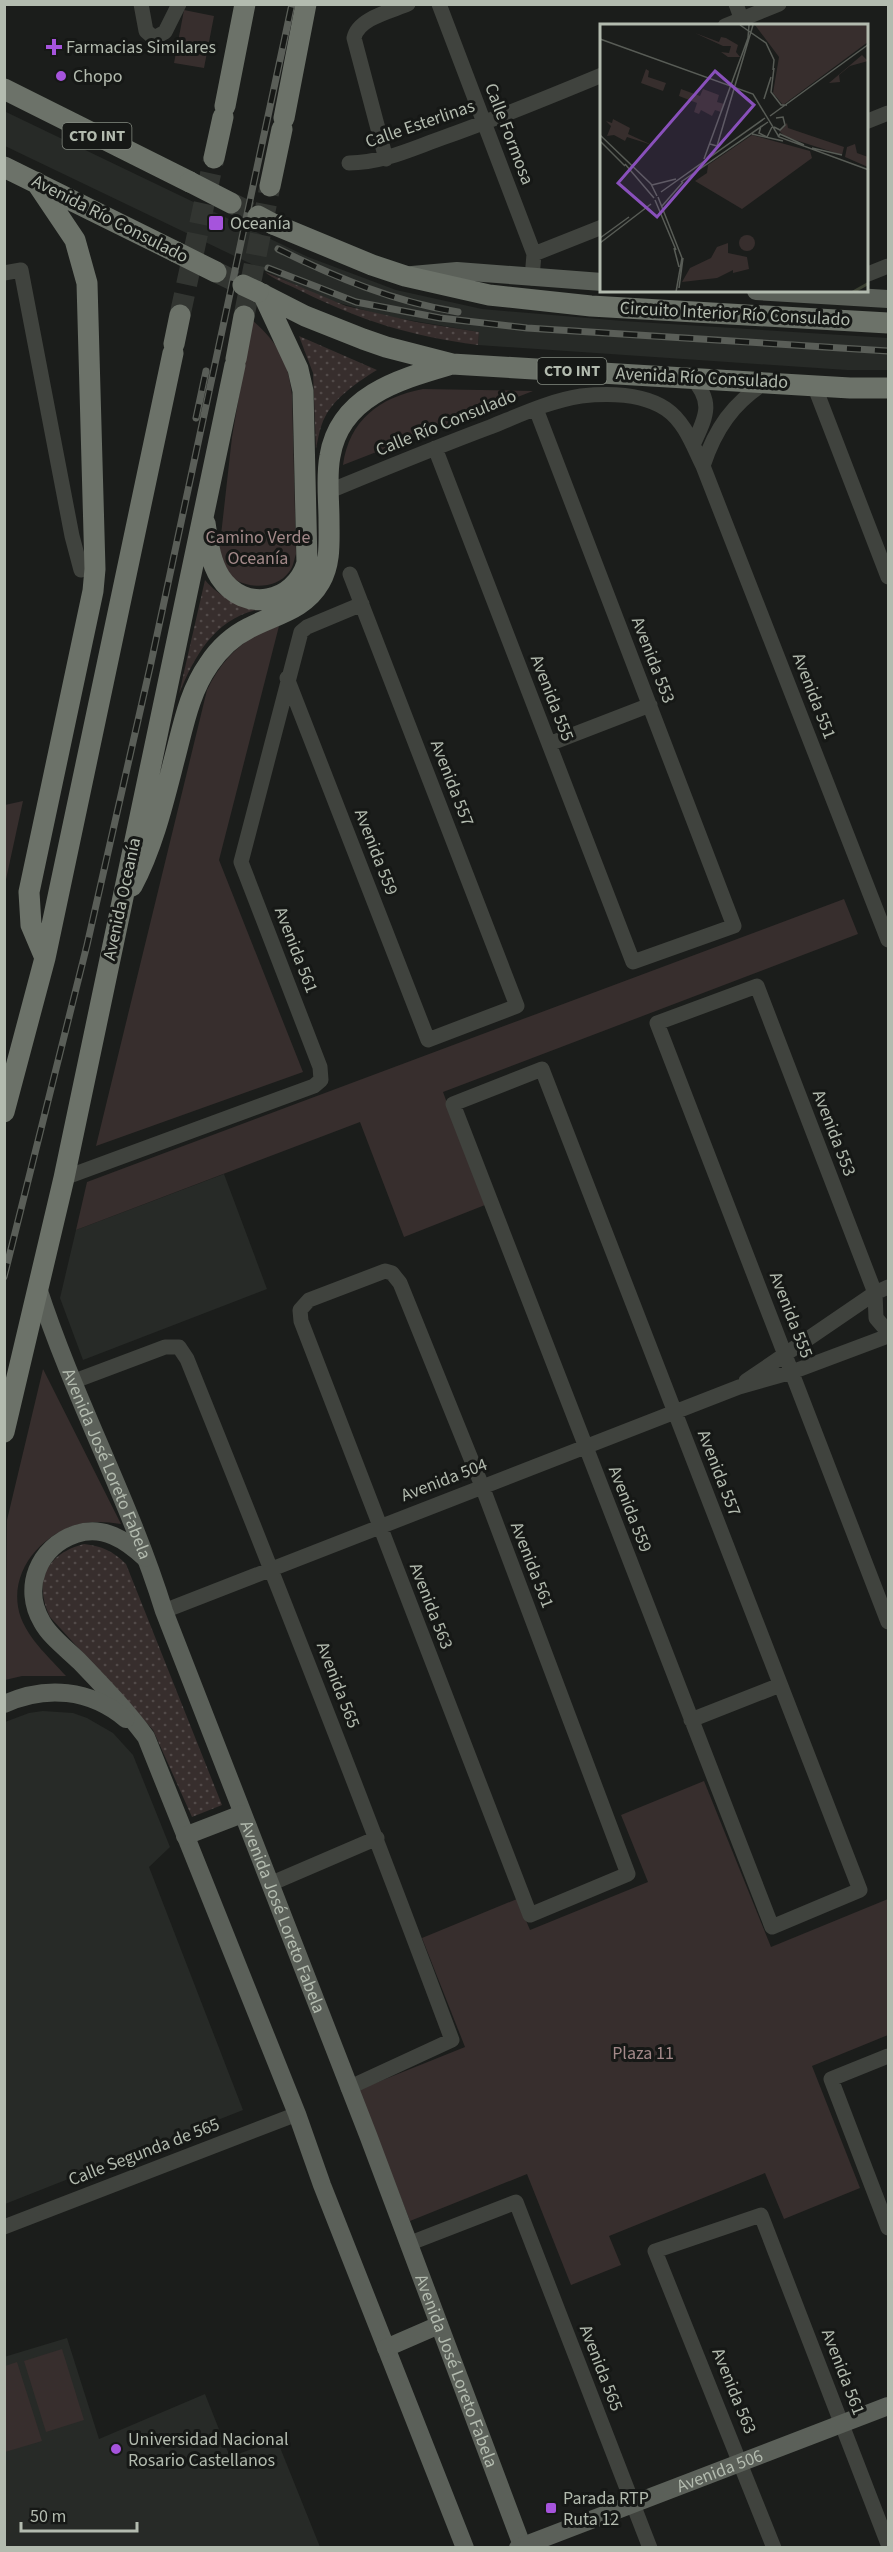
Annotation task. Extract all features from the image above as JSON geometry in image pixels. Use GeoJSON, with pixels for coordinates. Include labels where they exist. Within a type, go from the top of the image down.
{"type":"FeatureCollection","features":[{"type":"Feature","properties":{"kind":"highway"},"geometry":{"type":"LineString","coordinates":[[214,158],[245,4]]}},
{"type":"Feature","properties":{"kind":"highway"},"geometry":{"type":"LineString","coordinates":[[270,186],[306,4]]}},
{"type":"Feature","properties":{"kind":"highway","name":"CTO INT"},"geometry":{"type":"LineString","coordinates":[[4,89],[231,203]]}},
{"type":"Feature","properties":{"kind":"highway","name":"Avenida Río Consulado"},"geometry":{"type":"LineString","coordinates":[[4,167],[216,272]]}},
{"type":"Feature","properties":{"kind":"highway"},"geometry":{"type":"LineString","coordinates":[[36,182],[75,240],[87,284],[94,569],[93,591],[28,892],[31,925],[45,958]]}},
{"type":"Feature","properties":{"kind":"highway"},"geometry":{"type":"LineString","coordinates":[[266,220],[342,254],[405,276]]}},
{"type":"Feature","properties":{"kind":"highway","name":"Circuito Interior Río Consulado"},"geometry":{"type":"LineString","coordinates":[[405,276],[489,295],[534,301],[888,323]]}},
{"type":"Feature","properties":{"kind":"highway","name":"Avenida Río Consulado"},"geometry":{"type":"LineString","coordinates":[[203,513],[212,560],[220,578],[234,591],[252,599],[271,599],[290,590],[298,583],[307,563],[303,392],[298,369],[255,290],[305,316],[363,339],[406,353],[452,364],[888,388]]}},
{"type":"Feature","properties":{"kind":"highway"},"geometry":{"type":"LineString","coordinates":[[4,1112],[45,958],[180,315]]}},
{"type":"Feature","properties":{"kind":"highway","name":"Avenida Oceanía"},"geometry":{"type":"LineString","coordinates":[[4,1432],[64,1178],[244,316]]}},
{"type":"Feature","properties":{"kind":"highway"},"geometry":{"type":"LineString","coordinates":[[119,910],[144,863],[188,704],[201,675],[228,643],[247,629],[297,606],[307,599],[321,581],[329,551],[329,458],[340,429],[358,405],[375,391],[395,381],[452,364]]}},
{"type":"Feature","properties":{"kind":"main road"},"geometry":{"type":"LineString","coordinates":[[405,276],[456,271],[600,282]]}},
{"type":"Feature","properties":{"kind":"main road"},"geometry":{"type":"LineString","coordinates":[[798,292],[840,293],[888,299]]}},
{"type":"Feature","properties":{"kind":"main road","name":"Avenida José Loreto Fabela"},"geometry":{"type":"LineString","coordinates":[[38,1288],[57,1347],[148,1561],[164,1611],[368,2135],[521,2547]]}},
{"type":"Feature","properties":{"kind":"main road"},"geometry":{"type":"LineString","coordinates":[[148,1561],[127,1542],[103,1532],[83,1532],[64,1538],[48,1551],[37,1567],[33,1587],[34,1607],[43,1625],[111,1694],[146,1737],[297,2114],[322,2185],[465,2547]]}},
{"type":"Feature","properties":{"kind":"main road"},"geometry":{"type":"LineString","coordinates":[[4,1704],[22,1696],[54,1691],[88,1697],[118,1713],[146,1737]]}},
{"type":"Feature","properties":{"kind":"main road"},"geometry":{"type":"LineString","coordinates":[[185,1836],[242,1814]]}},
{"type":"Feature","properties":{"kind":"main road"},"geometry":{"type":"LineString","coordinates":[[386,2348],[439,2325]]}},
{"type":"Feature","properties":{"kind":"main road","name":"Avenida 506"},"geometry":{"type":"LineString","coordinates":[[521,2547],[888,2406]]}},
{"type":"Feature","properties":{"kind":"street"},"geometry":{"type":"LineString","coordinates":[[141,4],[146,31],[148,36],[154,38],[165,32],[179,4]]}},
{"type":"Feature","properties":{"kind":"street"},"geometry":{"type":"LineString","coordinates":[[386,159],[354,45],[355,31],[365,23],[408,4]]}},
{"type":"Feature","properties":{"kind":"street","name":"Calle Formosa"},"geometry":{"type":"LineString","coordinates":[[439,4],[534,254],[532,278]]}},
{"type":"Feature","properties":{"kind":"street"},"geometry":{"type":"LineString","coordinates":[[728,24],[741,16],[779,4]]}},
{"type":"Feature","properties":{"kind":"street","name":"Calle Esterlinas"},"geometry":{"type":"LineString","coordinates":[[349,164],[386,159],[600,76]]}},
{"type":"Feature","properties":{"kind":"street"},"geometry":{"type":"LineString","coordinates":[[869,120],[888,113]]}},
{"type":"Feature","properties":{"kind":"street"},"geometry":{"type":"LineString","coordinates":[[534,254],[600,228]]}},
{"type":"Feature","properties":{"kind":"street"},"geometry":{"type":"LineString","coordinates":[[869,273],[888,266]]}},
{"type":"Feature","properties":{"kind":"street"},"geometry":{"type":"LineString","coordinates":[[4,273],[21,270],[72,536],[81,570]]}},
{"type":"Feature","properties":{"kind":"street"},"geometry":{"type":"LineString","coordinates":[[692,378],[703,391],[707,407],[693,445]]}},
{"type":"Feature","properties":{"kind":"street"},"geometry":{"type":"LineString","coordinates":[[702,466],[709,446],[723,421],[752,391],[767,381]]}},
{"type":"Feature","properties":{"kind":"street"},"geometry":{"type":"LineString","coordinates":[[814,385],[888,577]]}},
{"type":"Feature","properties":{"kind":"street","name":"Calle Río Consulado"},"geometry":{"type":"LineString","coordinates":[[337,488],[536,409],[581,396],[615,395],[644,399],[674,416],[693,445]]}},
{"type":"Feature","properties":{"kind":"street","name":"Avenida 553"},"geometry":{"type":"LineString","coordinates":[[536,409],[734,926],[633,962]]}},
{"type":"Feature","properties":{"kind":"street","name":"Avenida 551"},"geometry":{"type":"LineString","coordinates":[[693,445],[888,940]]}},
{"type":"Feature","properties":{"kind":"street","name":"Avenida 555"},"geometry":{"type":"LineString","coordinates":[[435,448],[633,962]]}},
{"type":"Feature","properties":{"kind":"street","name":"Avenida 557"},"geometry":{"type":"LineString","coordinates":[[350,574],[517,1006],[428,1040]]}},
{"type":"Feature","properties":{"kind":"street","name":"Avenida 561"},"geometry":{"type":"LineString","coordinates":[[64,1178],[314,1086],[321,1080],[320,1067],[241,862],[287,678],[303,629],[362,604]]}},
{"type":"Feature","properties":{"kind":"street","name":"Avenida 559"},"geometry":{"type":"LineString","coordinates":[[287,678],[428,1040]]}},
{"type":"Feature","properties":{"kind":"street"},"geometry":{"type":"LineString","coordinates":[[549,744],[650,705]]}},
{"type":"Feature","properties":{"kind":"street","name":"Avenida 553"},"geometry":{"type":"LineString","coordinates":[[657,1023],[758,986],[882,1290],[876,1318],[888,1332]]}},
{"type":"Feature","properties":{"kind":"street","name":"Avenida 555"},"geometry":{"type":"LineString","coordinates":[[657,1023],[888,1622]]}},
{"type":"Feature","properties":{"kind":"street"},"geometry":{"type":"LineString","coordinates":[[4,1083],[17,1066]]}},
{"type":"Feature","properties":{"kind":"street","name":"Avenida 557"},"geometry":{"type":"LineString","coordinates":[[542,1069],[860,1890],[772,1927]]}},
{"type":"Feature","properties":{"kind":"street","name":"Avenida 559"},"geometry":{"type":"LineString","coordinates":[[542,1069],[453,1104],[772,1927]]}},
{"type":"Feature","properties":{"kind":"street","name":"Avenida 563"},"geometry":{"type":"LineString","coordinates":[[392,1273],[385,1271],[309,1300],[300,1310],[301,1321],[378,1526],[530,1915]]}},
{"type":"Feature","properties":{"kind":"street","name":"Avenida 561"},"geometry":{"type":"LineString","coordinates":[[392,1273],[400,1283],[482,1486],[628,1874],[530,1915]]}},
{"type":"Feature","properties":{"kind":"street","name":"Avenida 504"},"geometry":{"type":"LineString","coordinates":[[739,1387],[784,1353],[882,1290]]}},
{"type":"Feature","properties":{"kind":"street","name":"Avenida 504"},"geometry":{"type":"LineString","coordinates":[[164,1611],[739,1387],[792,1372],[888,1336]]}},
{"type":"Feature","properties":{"kind":"street","name":"Avenida 565"},"geometry":{"type":"LineString","coordinates":[[72,1382],[165,1347],[179,1347],[187,1359],[377,1838],[452,2040],[348,2088]]}},
{"type":"Feature","properties":{"kind":"street"},"geometry":{"type":"LineString","coordinates":[[691,1720],[780,1685]]}},
{"type":"Feature","properties":{"kind":"street"},"geometry":{"type":"LineString","coordinates":[[270,1884],[377,1838]]}},
{"type":"Feature","properties":{"kind":"street"},"geometry":{"type":"LineString","coordinates":[[888,2056],[831,2079],[888,2228]]}},
{"type":"Feature","properties":{"kind":"street","name":"Calle Segunda de 565"},"geometry":{"type":"LineString","coordinates":[[4,2227],[297,2114]]}},
{"type":"Feature","properties":{"kind":"street","name":"Avenida 565"},"geometry":{"type":"LineString","coordinates":[[408,2244],[516,2202],[650,2547]]}},
{"type":"Feature","properties":{"kind":"street","name":"Avenida 561"},"geometry":{"type":"LineString","coordinates":[[761,2215],[888,2544]]}},
{"type":"Feature","properties":{"kind":"street","name":"Avenida 563"},"geometry":{"type":"LineString","coordinates":[[761,2215],[656,2251],[774,2547]]}},
{"type":"Feature","properties":{"kind":"shaded area"},"geometry":{"type":"Polygon","coordinates":[[[4,111],[308,257],[396,290],[482,309],[623,321],[888,338],[888,370],[847,370],[478,345],[479,332],[385,316],[322,298],[5,146],[4,111]]]}},
{"type":"Feature","properties":{"kind":"shaded area"},"geometry":{"type":"Polygon","coordinates":[[[224,1174],[267,1289],[83,1360],[60,1298],[76,1230],[224,1174]]]}},
{"type":"Feature","properties":{"kind":"shaded area"},"geometry":{"type":"Polygon","coordinates":[[[43,1711],[73,1713],[87,1718],[113,1733],[133,1755],[170,1847],[149,1867],[243,2110],[5,2204],[5,1722],[29,1713],[43,1711]]]}},
{"type":"Feature","properties":{"kind":"shaded area","name":"Universidad Nacional Rosario Castellanos"},"geometry":{"type":"Polygon","coordinates":[[[67,2338],[99,2439],[205,2394],[230,2457],[277,2440],[320,2547],[5,2547],[4,2357],[67,2338]]]}},
{"type":"Feature","properties":{"kind":"green space"},"geometry":{"type":"Polygon","coordinates":[[[184,10],[214,16],[204,68],[174,63],[184,10]]]}},
{"type":"Feature","properties":{"kind":"green space"},"geometry":{"type":"Polygon","coordinates":[[[265,272],[346,306],[416,322],[479,332],[478,345],[408,332],[366,319],[323,302],[265,272]]]}},
{"type":"Feature","properties":{"kind":"green space","name":"Camino Verde Oceanía"},"geometry":{"type":"Polygon","coordinates":[[[252,320],[269,336],[288,372],[292,395],[296,554],[292,568],[282,579],[274,583],[254,586],[236,580],[228,574],[223,567],[219,553],[232,437],[252,320]]]}},
{"type":"Feature","properties":{"kind":"green space"},"geometry":{"type":"Polygon","coordinates":[[[299,336],[377,370],[348,390],[329,410],[322,424],[316,449],[313,373],[299,336]]]}},
{"type":"Feature","properties":{"kind":"green space"},"geometry":{"type":"Polygon","coordinates":[[[423,389],[533,391],[343,465],[352,435],[369,413],[393,398],[423,389]]]}},
{"type":"Feature","properties":{"kind":"green space"},"geometry":{"type":"Polygon","coordinates":[[[205,580],[217,592],[230,600],[261,609],[231,621],[209,640],[192,666],[179,694],[205,580]]]}},
{"type":"Feature","properties":{"kind":"green space"},"geometry":{"type":"Polygon","coordinates":[[[279,626],[219,860],[303,1072],[96,1146],[207,690],[220,668],[245,642],[279,626]]]}},
{"type":"Feature","properties":{"kind":"green space"},"geometry":{"type":"Polygon","coordinates":[[[23,801],[5,884],[5,805],[23,801]]]}},
{"type":"Feature","properties":{"kind":"green space"},"geometry":{"type":"Polygon","coordinates":[[[844,899],[858,934],[443,1092],[485,1205],[404,1237],[360,1122],[76,1230],[87,1182],[844,899]]]}},
{"type":"Feature","properties":{"kind":"green space"},"geometry":{"type":"Polygon","coordinates":[[[43,1369],[121,1524],[93,1522],[69,1528],[54,1535],[31,1557],[18,1586],[17,1602],[21,1618],[35,1642],[66,1676],[22,1676],[5,1680],[7,1520],[43,1369]]]}},
{"type":"Feature","properties":{"kind":"green space"},"geometry":{"type":"Polygon","coordinates":[[[84,1544],[107,1550],[126,1564],[222,1805],[192,1817],[153,1730],[50,1617],[43,1592],[46,1571],[60,1555],[84,1544]]]}},
{"type":"Feature","properties":{"kind":"green space","name":"Plaza 11"},"geometry":{"type":"Polygon","coordinates":[[[704,1781],[771,1947],[888,1899],[888,2035],[812,2066],[860,2188],[784,2219],[765,2173],[609,2236],[621,2265],[571,2285],[527,2174],[410,2221],[358,2090],[465,2047],[422,1938],[517,1899],[530,1930],[648,1882],[621,1815],[704,1781]]]}},
{"type":"Feature","properties":{"kind":"green space"},"geometry":{"type":"Polygon","coordinates":[[[62,2349],[84,2420],[46,2432],[24,2361],[62,2349]]]}},
{"type":"Feature","properties":{"kind":"green space"},"geometry":{"type":"Polygon","coordinates":[[[17,2362],[42,2441],[5,2452],[5,2366],[17,2362]]]}},
{"type":"Feature","properties":{"kind":"tunnel"},"geometry":{"type":"LineString","coordinates":[[180,315],[214,158]]}},
{"type":"Feature","properties":{"kind":"tunnel"},"geometry":{"type":"LineString","coordinates":[[244,316],[270,186]]}},
{"type":"Feature","properties":{"kind":"tunnel"},"geometry":{"type":"LineString","coordinates":[[231,203],[258,216]]}},
{"type":"Feature","properties":{"kind":"tunnel"},"geometry":{"type":"LineString","coordinates":[[216,272],[243,285]]}},
{"type":"Feature","properties":{"kind":"railway"},"geometry":{"type":"LineString","coordinates":[[4,1277],[87,945],[151,663],[292,4]]}},
{"type":"Feature","properties":{"kind":"railway"},"geometry":{"type":"LineString","coordinates":[[278,249],[365,287],[411,302],[458,312]]}},
{"type":"Feature","properties":{"kind":"railway"},"geometry":{"type":"LineString","coordinates":[[268,268],[356,302],[440,318],[527,328],[888,351]]}},
{"type":"Feature","properties":{"kind":"railway"},"geometry":{"type":"LineString","coordinates":[[196,418],[206,371]]}},
{"type":"Feature","properties":{"kind":"place","name":"Farmacias Similares"},"geometry":{"type":"Point","coordinates":[54,47]}},
{"type":"Feature","properties":{"kind":"place","name":"Chopo"},"geometry":{"type":"Point","coordinates":[61,76]}},
{"type":"Feature","properties":{"kind":"place","name":"Oceanía"},"geometry":{"type":"Point","coordinates":[216,223]}},
{"type":"Feature","properties":{"kind":"place","name":"Universidad Nacional Rosario Castellanos"},"geometry":{"type":"Point","coordinates":[116,2449]}},
{"type":"Feature","properties":{"kind":"place","name":"Parada RTP Ruta 12"},"geometry":{"type":"Point","coordinates":[551,2508]}}]}
